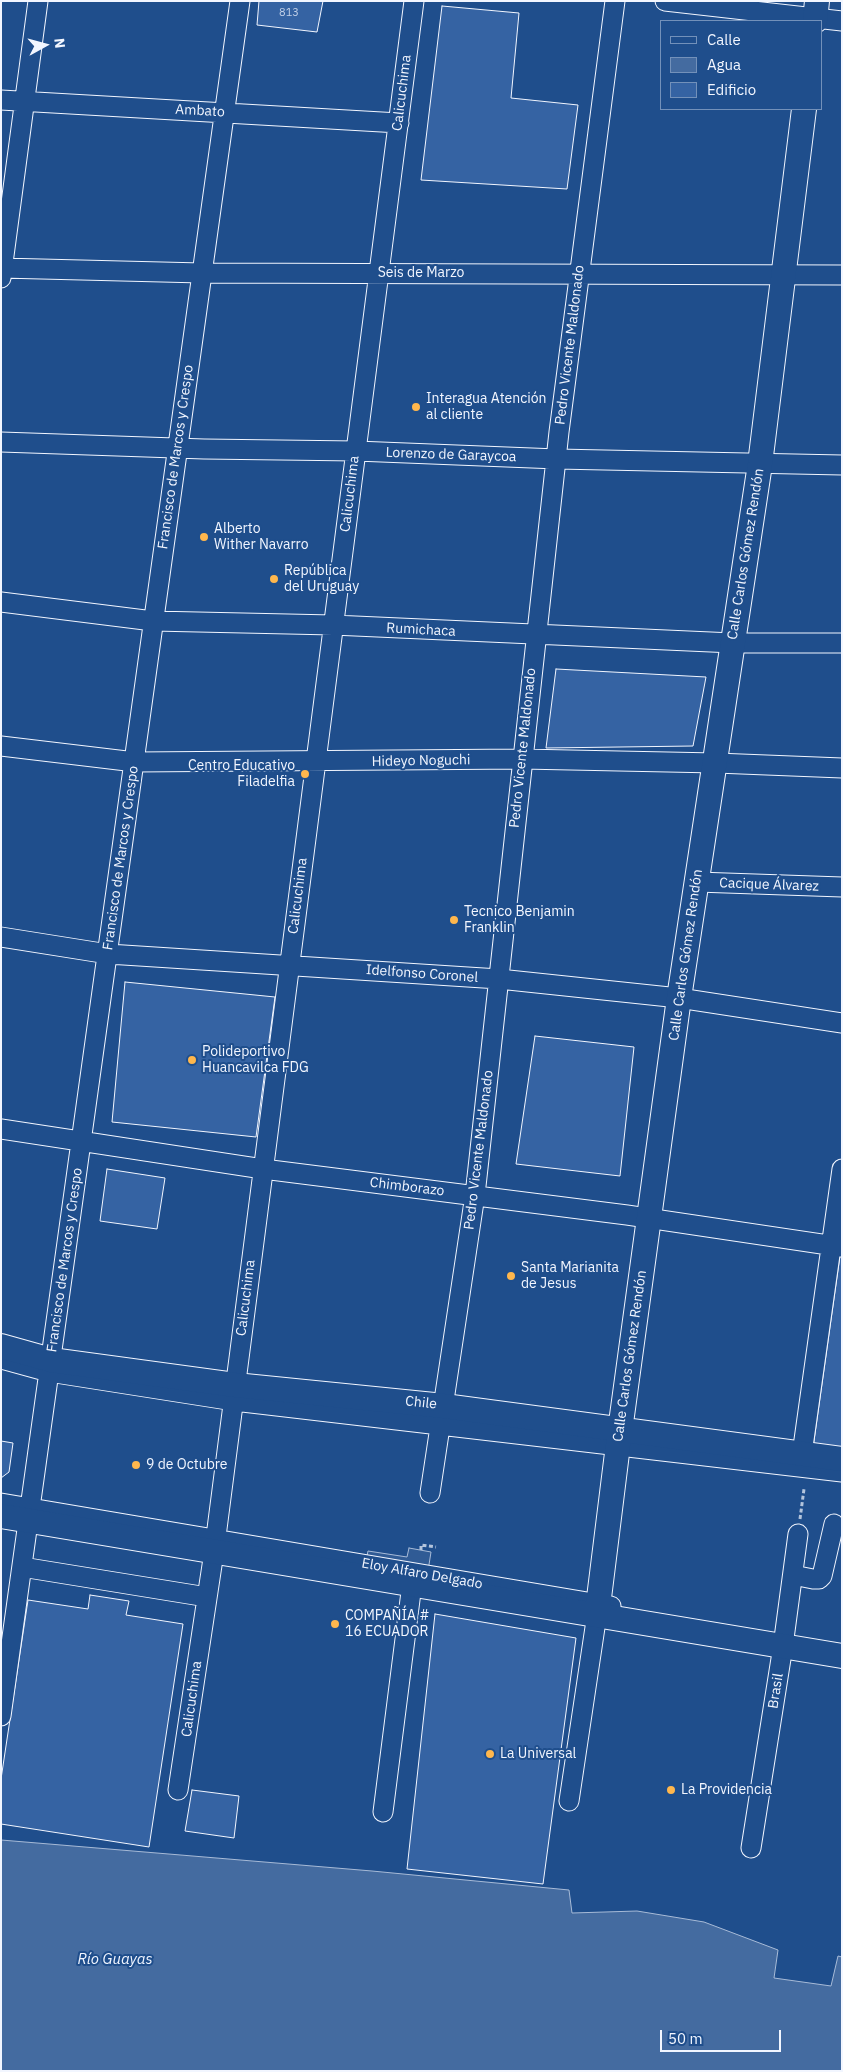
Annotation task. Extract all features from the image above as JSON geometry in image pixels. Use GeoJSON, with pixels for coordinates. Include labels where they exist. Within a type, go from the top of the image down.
{"type":"FeatureCollection","features":[{"type":"Feature","properties":{"kind":"main road","name":"Calle Carlos Gómez Rendón"},"geometry":{"type":"LineString","coordinates":[[598,1609],[619,1438],[680,998],[760,464],[804,110]]}},
{"type":"Feature","properties":{"kind":"main road","name":"Chile"},"geometry":{"type":"LineString","coordinates":[[1,1346],[50,1366],[234,1393],[443,1415],[619,1438],[842,1459]]}},
{"type":"Feature","properties":{"kind":"main road","name":"Eloy Alfaro Delgado"},"geometry":{"type":"LineString","coordinates":[[1,1516],[30,1514],[214,1546],[412,1584],[598,1609],[784,1641],[842,1656]]}},
{"type":"Feature","properties":{"kind":"street"},"geometry":{"type":"LineString","coordinates":[[2,272],[38,1]]}},
{"type":"Feature","properties":{"kind":"street","name":"Francisco de Marcos y Crespo"},"geometry":{"type":"LineString","coordinates":[[1,1716],[240,1]]}},
{"type":"Feature","properties":{"kind":"street","name":"Calicuchima"},"geometry":{"type":"LineString","coordinates":[[178,1790],[214,1546],[414,1]]}},
{"type":"Feature","properties":{"kind":"street","name":"Pedro Vicente Maldonado"},"geometry":{"type":"LineString","coordinates":[[430,1493],[475,1195],[535,636],[579,274],[615,1]]}},
{"type":"Feature","properties":{"kind":"street"},"geometry":{"type":"LineString","coordinates":[[665,1],[816,13],[842,21]]}},
{"type":"Feature","properties":{"kind":"street","name":"Ambato"},"geometry":{"type":"LineString","coordinates":[[1,100],[398,123]]}},
{"type":"Feature","properties":{"kind":"street","name":"Seis de Marzo"},"geometry":{"type":"LineString","coordinates":[[2,272],[842,275]]}},
{"type":"Feature","properties":{"kind":"street","name":"Lorenzo de Garaycoa"},"geometry":{"type":"LineString","coordinates":[[1,442],[178,448],[356,451],[556,459],[842,465]]}},
{"type":"Feature","properties":{"kind":"street","name":"Rumichaca"},"geometry":{"type":"LineString","coordinates":[[1,602],[153,621],[333,625],[535,636],[733,643],[842,643]]}},
{"type":"Feature","properties":{"kind":"street","name":"Hideyo Noguchi"},"geometry":{"type":"LineString","coordinates":[[1,746],[134,762],[522,760],[716,763],[842,768]]}},
{"type":"Feature","properties":{"kind":"street","name":"Cacique Álvarez"},"geometry":{"type":"LineString","coordinates":[[697,882],[842,887]]}},
{"type":"Feature","properties":{"kind":"street","name":"Idelfonso Coronel"},"geometry":{"type":"LineString","coordinates":[[1,937],[108,954],[289,964],[499,979],[680,998],[842,1023]]}},
{"type":"Feature","properties":{"kind":"street","name":"Chimborazo"},"geometry":{"type":"LineString","coordinates":[[1,1129],[263,1169],[650,1218],[836,1246]]}},
{"type":"Feature","properties":{"kind":"street"},"geometry":{"type":"LineString","coordinates":[[802,1454],[836,1246],[842,1169]]}},
{"type":"Feature","properties":{"kind":"street","name":"Chile"},"geometry":{"type":"LineString","coordinates":[[1,1359],[50,1366]]}},
{"type":"Feature","properties":{"kind":"street","name":"Chile"},"geometry":{"type":"LineString","coordinates":[[619,1438],[842,1472]]}},
{"type":"Feature","properties":{"kind":"street","name":"Eloy Alfaro Delgado"},"geometry":{"type":"LineString","coordinates":[[1,1503],[30,1514]]}},
{"type":"Feature","properties":{"kind":"street"},"geometry":{"type":"LineString","coordinates":[[793,1575],[813,1579],[822,1576],[834,1524]]}},
{"type":"Feature","properties":{"kind":"street","name":"Brasil"},"geometry":{"type":"LineString","coordinates":[[751,1848],[784,1641],[798,1534]]}},
{"type":"Feature","properties":{"kind":"street","name":"Eloy Alfaro Delgado"},"geometry":{"type":"LineString","coordinates":[[214,1546],[598,1609]]}},
{"type":"Feature","properties":{"kind":"street"},"geometry":{"type":"LineString","coordinates":[[22,1567],[207,1597]]}},
{"type":"Feature","properties":{"kind":"street"},"geometry":{"type":"LineString","coordinates":[[383,1812],[412,1584]]}},
{"type":"Feature","properties":{"kind":"street","name":"Calle Carlos Gómez Rendón"},"geometry":{"type":"LineString","coordinates":[[569,1801],[598,1609]]}},
{"type":"Feature","properties":{"kind":"street","name":"Eloy Alfaro Delgado"},"geometry":{"type":"LineString","coordinates":[[784,1641],[842,1646]]}},
{"type":"Feature","properties":{"kind":"path"},"geometry":{"type":"LineString","coordinates":[[798,1534],[804,1490]]}},
{"type":"Feature","properties":{"kind":"path"},"geometry":{"type":"LineString","coordinates":[[421,1550],[422,1545],[436,1547]]}},
{"type":"Feature","properties":{"kind":"shaded area"},"geometry":{"type":"Polygon","coordinates":[[[409,1548],[431,1552],[428,1571],[366,1561],[368,1551],[407,1557],[409,1548]]]}},
{"type":"Feature","properties":{"kind":"water","name":"Río Guayas"},"geometry":{"type":"Polygon","coordinates":[[[1,1840],[372,1871],[569,1890],[572,1913],[637,1911],[704,1922],[778,1950],[774,1978],[831,1986],[838,1956],[842,1957],[842,2071],[1,2071],[1,1840]]]}},
{"type":"Feature","properties":{"kind":"building"},"geometry":{"type":"Polygon","coordinates":[[[259,1],[323,1],[317,32],[257,25],[259,1]]]}},
{"type":"Feature","properties":{"kind":"building"},"geometry":{"type":"Polygon","coordinates":[[[442,6],[519,13],[511,98],[578,105],[567,189],[421,180],[442,6]]]}},
{"type":"Feature","properties":{"kind":"building"},"geometry":{"type":"Polygon","coordinates":[[[556,669],[706,677],[693,746],[546,748],[556,669]]]}},
{"type":"Feature","properties":{"kind":"building","name":"Polideportivo Huancavilca FDG"},"geometry":{"type":"Polygon","coordinates":[[[125,982],[275,997],[256,1137],[112,1122],[125,982]]]}},
{"type":"Feature","properties":{"kind":"building"},"geometry":{"type":"Polygon","coordinates":[[[535,1036],[634,1047],[620,1176],[516,1164],[535,1036]]]}},
{"type":"Feature","properties":{"kind":"building"},"geometry":{"type":"Polygon","coordinates":[[[107,1169],[165,1178],[157,1229],[100,1221],[107,1169]]]}},
{"type":"Feature","properties":{"kind":"building"},"geometry":{"type":"Polygon","coordinates":[[[840,1256],[842,1257],[842,1452],[813,1448],[840,1256]]]}},
{"type":"Feature","properties":{"kind":"building"},"geometry":{"type":"Polygon","coordinates":[[[1,1441],[13,1443],[9,1472],[1,1478],[1,1441]]]}},
{"type":"Feature","properties":{"kind":"building"},"geometry":{"type":"Polygon","coordinates":[[[90,1595],[129,1601],[126,1615],[183,1624],[149,1847],[1,1824],[1,1779],[28,1600],[88,1609],[90,1595]]]}},
{"type":"Feature","properties":{"kind":"building","name":"La Universal"},"geometry":{"type":"Polygon","coordinates":[[[435,1614],[576,1638],[543,1884],[407,1869],[435,1614]]]}},
{"type":"Feature","properties":{"kind":"building"},"geometry":{"type":"Polygon","coordinates":[[[192,1790],[239,1796],[234,1838],[185,1831],[192,1790]]]}},
{"type":"Feature","properties":{"kind":"place","name":"Interagua Atención al cliente"},"geometry":{"type":"Point","coordinates":[416,407]}},
{"type":"Feature","properties":{"kind":"place","name":"Alberto Wither Navarro"},"geometry":{"type":"Point","coordinates":[204,537]}},
{"type":"Feature","properties":{"kind":"place","name":"República del Uruguay"},"geometry":{"type":"Point","coordinates":[274,579]}},
{"type":"Feature","properties":{"kind":"place","name":"Centro Educativo Filadelfia"},"geometry":{"type":"Point","coordinates":[305,774]}},
{"type":"Feature","properties":{"kind":"place","name":"Tecnico Benjamin Franklin"},"geometry":{"type":"Point","coordinates":[454,920]}},
{"type":"Feature","properties":{"kind":"place","name":"Polideportivo Huancavilca FDG"},"geometry":{"type":"Point","coordinates":[192,1060]}},
{"type":"Feature","properties":{"kind":"place","name":"Santa Marianita de Jesus"},"geometry":{"type":"Point","coordinates":[511,1276]}},
{"type":"Feature","properties":{"kind":"place","name":"9 de Octubre"},"geometry":{"type":"Point","coordinates":[136,1465]}},
{"type":"Feature","properties":{"kind":"place","name":"COMPAÑÍA # 16 ECUADOR"},"geometry":{"type":"Point","coordinates":[335,1624]}},
{"type":"Feature","properties":{"kind":"place","name":"La Universal"},"geometry":{"type":"Point","coordinates":[490,1754]}},
{"type":"Feature","properties":{"kind":"place","name":"La Providencia"},"geometry":{"type":"Point","coordinates":[671,1790]}}]}
